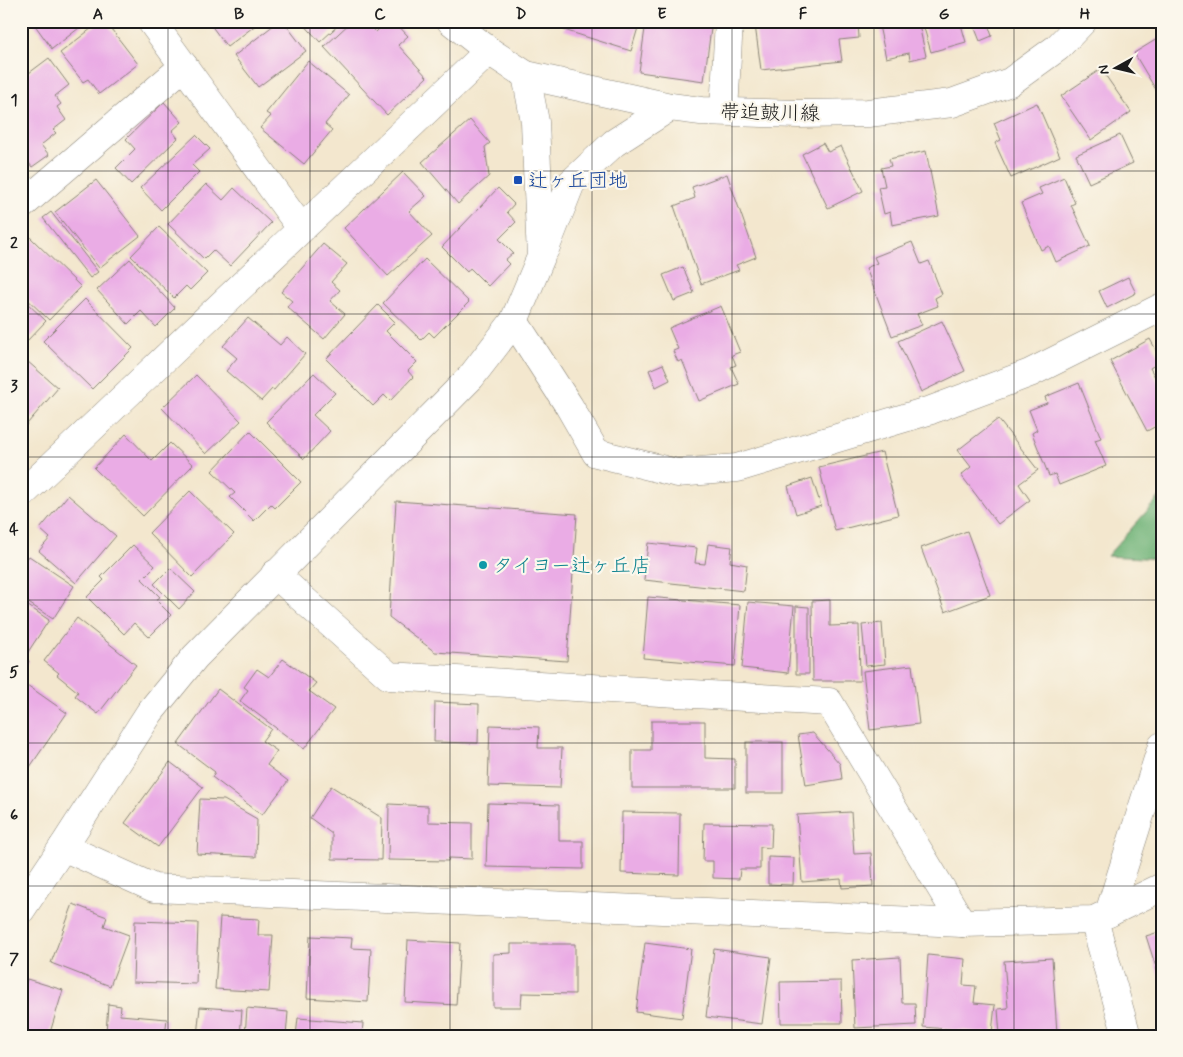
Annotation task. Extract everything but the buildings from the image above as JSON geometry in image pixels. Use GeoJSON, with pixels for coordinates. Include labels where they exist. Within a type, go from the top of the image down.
{"type":"FeatureCollection","features":[{"type":"Feature","properties":{"kind":"street"},"geometry":{"type":"LineString","coordinates":[[151,21],[300,228]]}},
{"type":"Feature","properties":{"kind":"street","name":"帯迫皷川線"},"geometry":{"type":"LineString","coordinates":[[451,21],[526,75],[670,107],[798,114],[868,113],[952,103],[1010,82],[1057,48],[1084,21]]}},
{"type":"Feature","properties":{"kind":"street"},"geometry":{"type":"LineString","coordinates":[[724,111],[729,21]]}},
{"type":"Feature","properties":{"kind":"street"},"geometry":{"type":"LineString","coordinates":[[21,495],[489,50]]}},
{"type":"Feature","properties":{"kind":"street"},"geometry":{"type":"LineString","coordinates":[[21,206],[184,66]]}},
{"type":"Feature","properties":{"kind":"street"},"geometry":{"type":"LineString","coordinates":[[526,75],[535,122],[541,257]]}},
{"type":"Feature","properties":{"kind":"street"},"geometry":{"type":"LineString","coordinates":[[21,910],[64,847],[150,712],[195,657],[471,377],[514,321],[571,183],[614,143],[670,107]]}},
{"type":"Feature","properties":{"kind":"street"},"geometry":{"type":"LineString","coordinates":[[514,321],[569,406],[596,453],[677,472],[737,468],[931,410],[1030,373],[1162,307]]}},
{"type":"Feature","properties":{"kind":"street"},"geometry":{"type":"LineString","coordinates":[[275,574],[389,676],[828,702],[962,923]]}},
{"type":"Feature","properties":{"kind":"street"},"geometry":{"type":"LineString","coordinates":[[1126,1036],[1102,916],[1162,746]]}},
{"type":"Feature","properties":{"kind":"street"},"geometry":{"type":"LineString","coordinates":[[64,847],[154,888],[962,923],[1102,916],[1162,887]]}},
{"type":"Feature","properties":{"kind":"green space"},"geometry":{"type":"Polygon","coordinates":[[[1162,494],[1162,559],[1107,556],[1162,494]]]}},
{"type":"Feature","properties":{"kind":"place","name":"辻ヶ丘団地"},"geometry":{"type":"Point","coordinates":[518,180]}},
{"type":"Feature","properties":{"kind":"place","name":"タイヨー辻ヶ丘店"},"geometry":{"type":"Point","coordinates":[483,565]}}]}
